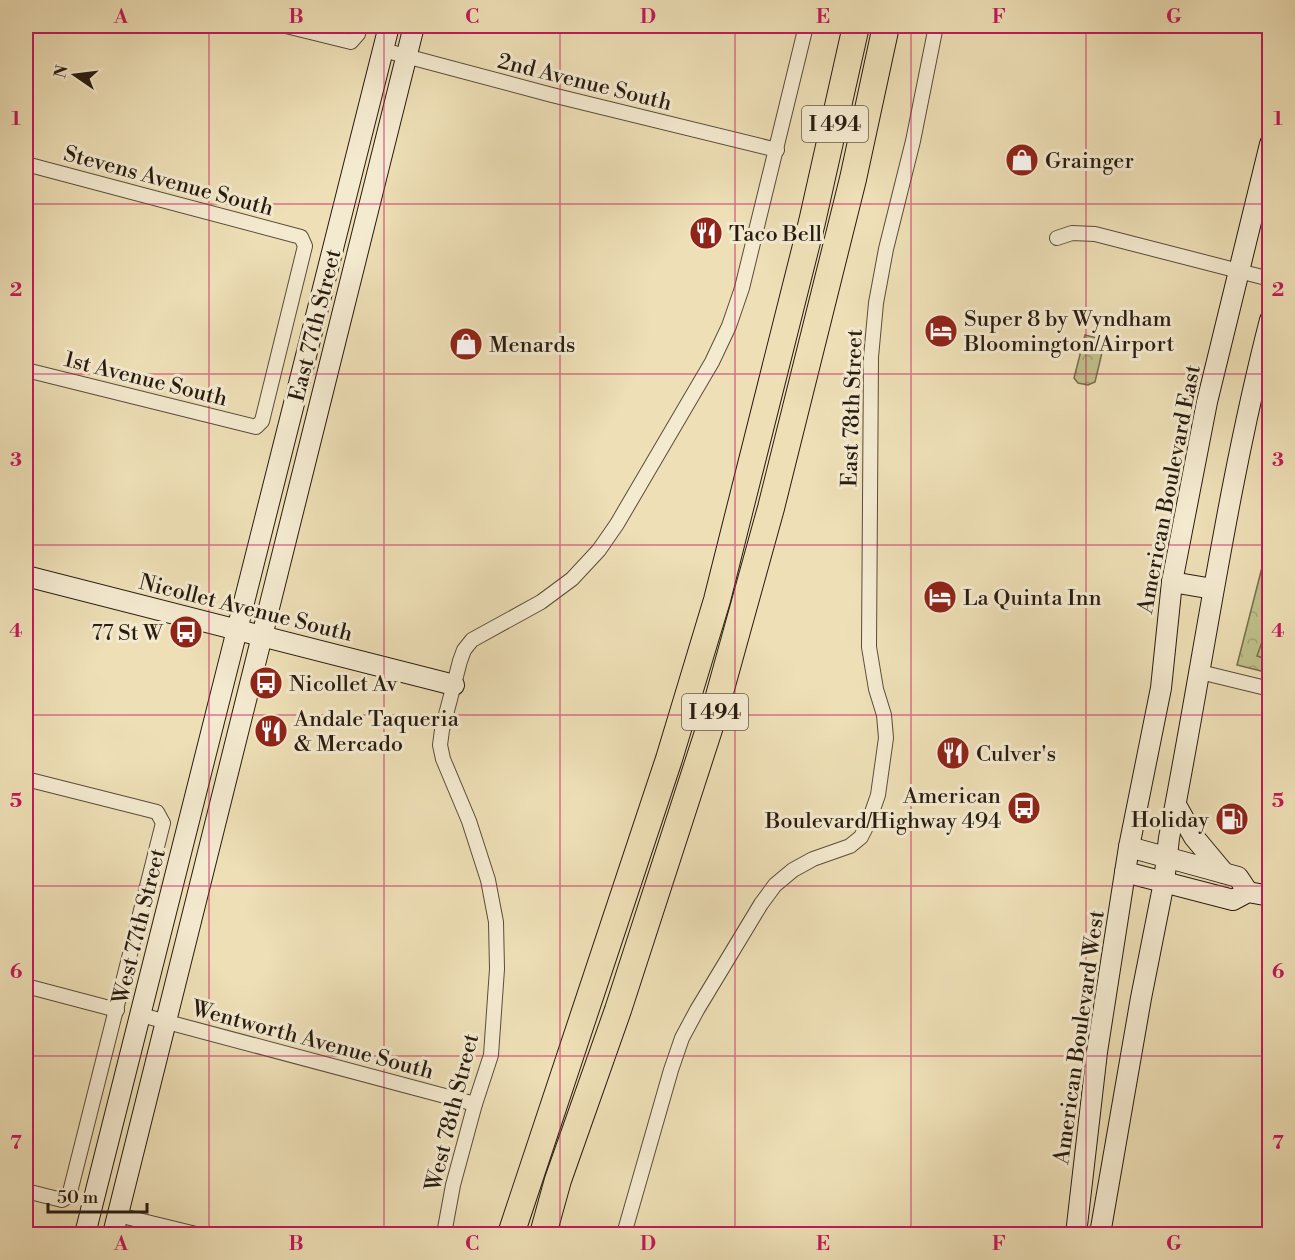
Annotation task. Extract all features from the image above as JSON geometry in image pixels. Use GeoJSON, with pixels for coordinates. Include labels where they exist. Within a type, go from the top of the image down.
{"type":"FeatureCollection","features":[{"type":"Feature","properties":{"kind":"highway","name":"I 494"},"geometry":{"type":"LineString","coordinates":[[511,1234],[662,781],[717,600],[814,212],[856,26]]}},
{"type":"Feature","properties":{"kind":"highway","name":"I 494"},"geometry":{"type":"LineString","coordinates":[[543,1234],[558,1180],[618,1010],[714,714],[771,508],[853,179],[886,26]]}},
{"type":"Feature","properties":{"kind":"main road","name":"East 77th Street"},"geometry":{"type":"LineString","coordinates":[[236,630],[389,26]]}},
{"type":"Feature","properties":{"kind":"main road","name":"East 77th Street"},"geometry":{"type":"LineString","coordinates":[[261,636],[414,26]]}},
{"type":"Feature","properties":{"kind":"main road","name":"American Boulevard East"},"geometry":{"type":"LineString","coordinates":[[1129,847],[1161,688],[1172,582],[1207,402],[1269,144]]}},
{"type":"Feature","properties":{"kind":"main road"},"geometry":{"type":"LineString","coordinates":[[314,421],[306,419],[300,413],[329,294],[330,262]]}},
{"type":"Feature","properties":{"kind":"main road"},"geometry":{"type":"LineString","coordinates":[[1100,1234],[1141,998],[1164,882],[1166,856],[1213,589],[1248,404],[1269,320]]}},
{"type":"Feature","properties":{"kind":"main road","name":"Nicollet Avenue South"},"geometry":{"type":"LineString","coordinates":[[26,576],[454,685]]}},
{"type":"Feature","properties":{"kind":"main road"},"geometry":{"type":"LineString","coordinates":[[1172,582],[1213,589]]}},
{"type":"Feature","properties":{"kind":"main road","name":"West 77th Street"},"geometry":{"type":"LineString","coordinates":[[85,1234],[236,630]]}},
{"type":"Feature","properties":{"kind":"main road"},"geometry":{"type":"LineString","coordinates":[[113,1234],[261,636]]}},
{"type":"Feature","properties":{"kind":"main road"},"geometry":{"type":"LineString","coordinates":[[1176,805],[1196,840],[1224,873]]}},
{"type":"Feature","properties":{"kind":"main road"},"geometry":{"type":"LineString","coordinates":[[1129,847],[1238,877],[1248,892]]}},
{"type":"Feature","properties":{"kind":"main road","name":"American Boulevard West"},"geometry":{"type":"LineString","coordinates":[[1076,1234],[1096,1052],[1129,847]]}},
{"type":"Feature","properties":{"kind":"main road"},"geometry":{"type":"LineString","coordinates":[[1125,872],[1233,900],[1248,892],[1269,896]]}},
{"type":"Feature","properties":{"kind":"main road"},"geometry":{"type":"LineString","coordinates":[[1091,1109],[1121,1114]]}},
{"type":"Feature","properties":{"kind":"street"},"geometry":{"type":"LineString","coordinates":[[286,26],[351,42],[358,34],[360,26]]}},
{"type":"Feature","properties":{"kind":"street"},"geometry":{"type":"LineString","coordinates":[[454,685],[460,661],[472,640],[541,602],[572,579],[599,550],[617,524],[712,362],[729,326],[742,288],[806,26]]}},
{"type":"Feature","properties":{"kind":"street","name":"East 78th Street"},"geometry":{"type":"LineString","coordinates":[[624,1234],[671,1070],[682,1038],[697,1010],[761,904],[775,885],[793,870],[813,859],[850,846],[861,837],[878,795],[886,738],[884,715],[876,689],[868,647],[872,357],[876,303],[913,141],[936,26]]}},
{"type":"Feature","properties":{"kind":"street","name":"2nd Avenue South"},"geometry":{"type":"LineString","coordinates":[[383,50],[552,95],[777,150]]}},
{"type":"Feature","properties":{"kind":"street","name":"Stevens Avenue South"},"geometry":{"type":"LineString","coordinates":[[26,164],[301,237],[306,246],[262,421],[256,427]]}},
{"type":"Feature","properties":{"kind":"street"},"geometry":{"type":"LineString","coordinates":[[1057,238],[1072,233],[1095,234],[1269,279]]}},
{"type":"Feature","properties":{"kind":"street","name":"1st Avenue South"},"geometry":{"type":"LineString","coordinates":[[26,370],[256,427]]}},
{"type":"Feature","properties":{"kind":"street"},"geometry":{"type":"LineString","coordinates":[[1200,672],[1269,689]]}},
{"type":"Feature","properties":{"kind":"street","name":"West 78th Street"},"geometry":{"type":"LineString","coordinates":[[444,1234],[453,1185],[491,1055],[497,969],[496,922],[488,880],[469,821],[443,759],[440,745],[454,685]]}},
{"type":"Feature","properties":{"kind":"street"},"geometry":{"type":"LineString","coordinates":[[26,779],[157,812],[163,823],[69,1196],[62,1200],[26,1191]]}},
{"type":"Feature","properties":{"kind":"street"},"geometry":{"type":"LineString","coordinates":[[26,986],[117,1010]]}},
{"type":"Feature","properties":{"kind":"street","name":"Wentworth Avenue South"},"geometry":{"type":"LineString","coordinates":[[141,1015],[475,1104]]}},
{"type":"Feature","properties":{"kind":"street"},"geometry":{"type":"LineString","coordinates":[[118,1215],[196,1234]]}},
{"type":"Feature","properties":{"kind":"green space"},"geometry":{"type":"Polygon","coordinates":[[[1085,335],[1105,340],[1095,382],[1088,385],[1078,383],[1074,378],[1085,335]]]}},
{"type":"Feature","properties":{"kind":"green space"},"geometry":{"type":"Polygon","coordinates":[[[1269,540],[1269,673],[1237,665],[1269,540]]]}},
{"type":"Feature","properties":{"kind":"green space"},"geometry":{"type":"Polygon","coordinates":[[[1269,622],[1269,660],[1257,656],[1269,622]]]}},
{"type":"Feature","properties":{"kind":"place","name":"Grainger"},"geometry":{"type":"Point","coordinates":[1022,160]}},
{"type":"Feature","properties":{"kind":"place","name":"Taco Bell"},"geometry":{"type":"Point","coordinates":[706,233]}},
{"type":"Feature","properties":{"kind":"place","name":"Super 8 by Wyndham Bloomington/Airport"},"geometry":{"type":"Point","coordinates":[941,331]}},
{"type":"Feature","properties":{"kind":"place","name":"Menards"},"geometry":{"type":"Point","coordinates":[466,344]}},
{"type":"Feature","properties":{"kind":"place","name":"La Quinta Inn"},"geometry":{"type":"Point","coordinates":[940,597]}},
{"type":"Feature","properties":{"kind":"place","name":"77 St W"},"geometry":{"type":"Point","coordinates":[186,632]}},
{"type":"Feature","properties":{"kind":"place","name":"Nicollet Av"},"geometry":{"type":"Point","coordinates":[266,683]}},
{"type":"Feature","properties":{"kind":"place","name":"Andale Taqueria & Mercado"},"geometry":{"type":"Point","coordinates":[271,731]}},
{"type":"Feature","properties":{"kind":"place","name":"Culver's"},"geometry":{"type":"Point","coordinates":[953,753]}},
{"type":"Feature","properties":{"kind":"place","name":"American Boulevard/Highway 494"},"geometry":{"type":"Point","coordinates":[1024,808]}},
{"type":"Feature","properties":{"kind":"place","name":"Holiday"},"geometry":{"type":"Point","coordinates":[1232,819]}}]}
